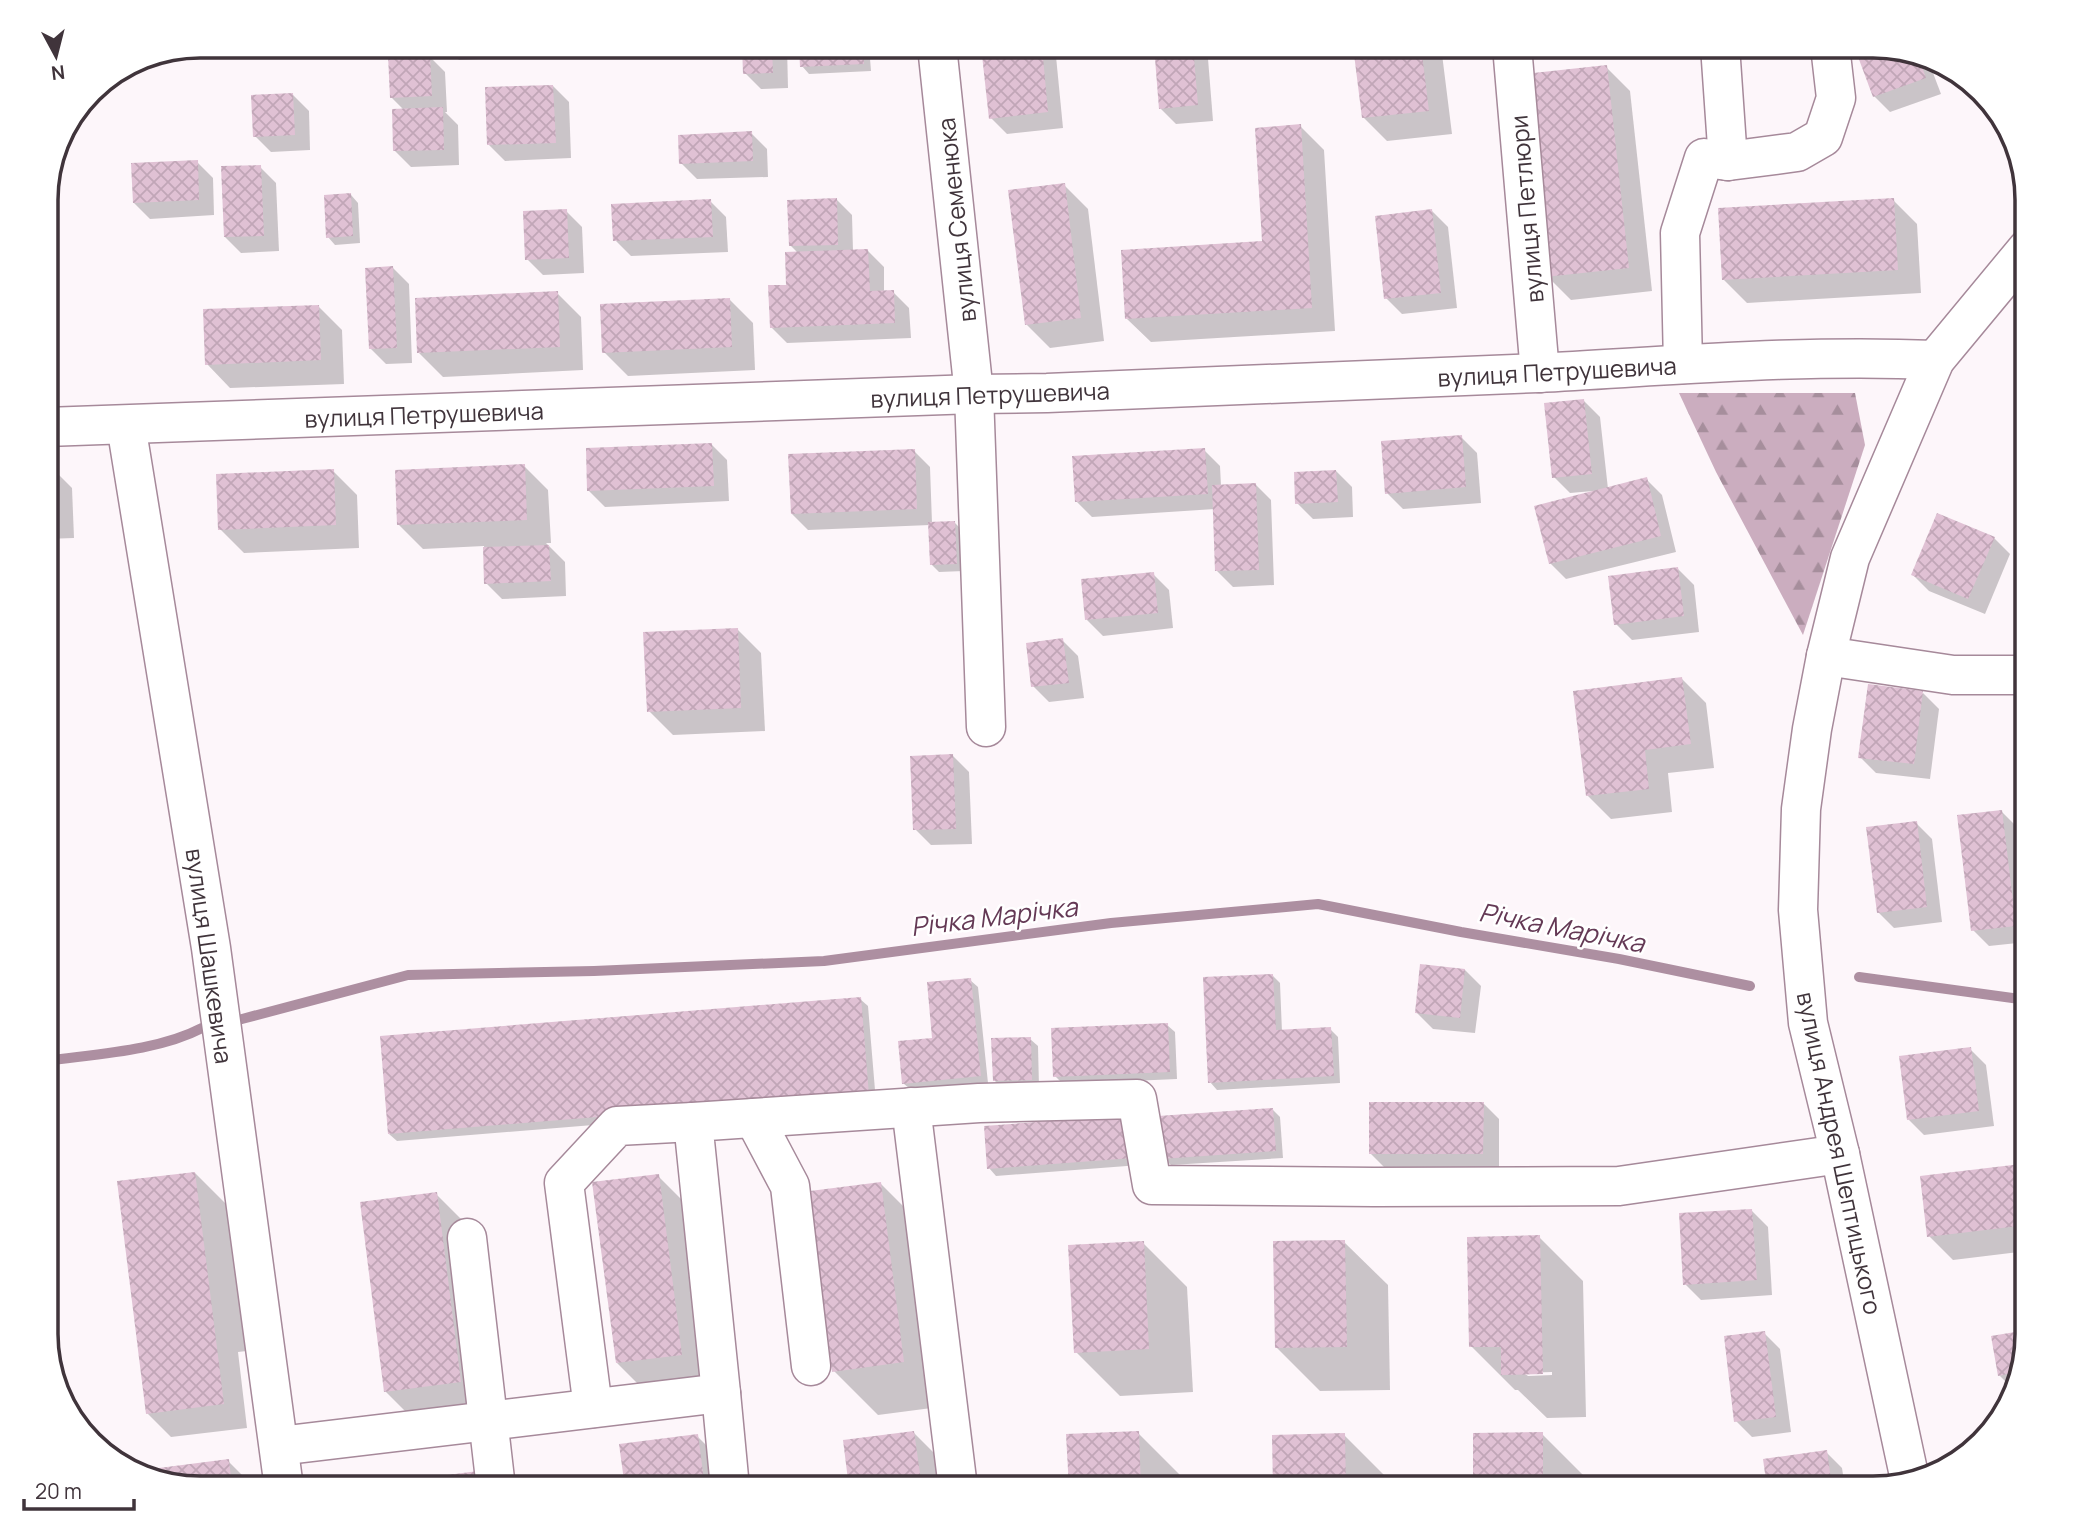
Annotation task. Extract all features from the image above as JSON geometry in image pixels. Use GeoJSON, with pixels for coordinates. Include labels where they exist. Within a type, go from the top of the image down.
{"type":"FeatureCollection","features":[{"type":"Feature","properties":{"kind":"street","name":"вулиця Семенюка"},"geometry":{"type":"LineString","coordinates":[[938,58],[974,394],[986,727]]}},
{"type":"Feature","properties":{"kind":"street","name":"вулиця Петлюри"},"geometry":{"type":"LineString","coordinates":[[1513,58],[1540,373]]}},
{"type":"Feature","properties":{"kind":"street"},"geometry":{"type":"LineString","coordinates":[[1721,58],[1728,161]]}},
{"type":"Feature","properties":{"kind":"street"},"geometry":{"type":"LineString","coordinates":[[1683,364],[1680,233],[1704,158],[1728,161],[1797,152],[1823,137],[1836,99],[1831,58]]}},
{"type":"Feature","properties":{"kind":"street","name":"вулиця Андрея Шептицького"},"geometry":{"type":"LineString","coordinates":[[1908,1471],[1840,1154],[1808,1023],[1798,910],[1801,809],[1826,656],[1850,558],[1935,360],[2015,265]]}},
{"type":"Feature","properties":{"kind":"street","name":"вулиця Петрушевича"},"geometry":{"type":"LineString","coordinates":[[58,427],[1047,393],[1873,357],[1935,360]]}},
{"type":"Feature","properties":{"kind":"street","name":"вулиця Шашкевича"},"geometry":{"type":"LineString","coordinates":[[126,425],[211,948],[282,1476]]}},
{"type":"Feature","properties":{"kind":"street"},"geometry":{"type":"LineString","coordinates":[[1826,656],[1953,675],[2015,675]]}},
{"type":"Feature","properties":{"kind":"street"},"geometry":{"type":"LineString","coordinates":[[593,1409],[564,1183],[617,1126],[979,1103],[1137,1100],[1152,1185],[1619,1186],[1840,1154]]}},
{"type":"Feature","properties":{"kind":"street"},"geometry":{"type":"LineString","coordinates":[[911,1107],[956,1476]]}},
{"type":"Feature","properties":{"kind":"street"},"geometry":{"type":"LineString","coordinates":[[754,1118],[790,1186],[811,1366]]}},
{"type":"Feature","properties":{"kind":"street"},"geometry":{"type":"LineString","coordinates":[[692,1122],[729,1476]]}},
{"type":"Feature","properties":{"kind":"street"},"geometry":{"type":"LineString","coordinates":[[467,1238],[494,1476]]}},
{"type":"Feature","properties":{"kind":"street"},"geometry":{"type":"LineString","coordinates":[[279,1446],[721,1393]]}},
{"type":"Feature","properties":{"kind":"green space"},"geometry":{"type":"Polygon","coordinates":[[[1679,393],[1855,393],[1865,445],[1803,635],[1716,472],[1679,393]]]}},
{"type":"Feature","properties":{"kind":"building"},"geometry":{"type":"Polygon","coordinates":[[[388,58],[430,58],[432,96],[390,98],[388,58]]]}},
{"type":"Feature","properties":{"kind":"building"},"geometry":{"type":"Polygon","coordinates":[[[742,58],[772,58],[773,73],[743,74],[742,58]]]}},
{"type":"Feature","properties":{"kind":"building"},"geometry":{"type":"Polygon","coordinates":[[[800,58],[864,58],[864,64],[800,67],[800,58]]]}},
{"type":"Feature","properties":{"kind":"building"},"geometry":{"type":"Polygon","coordinates":[[[982,58],[1043,58],[1048,112],[989,119],[982,58]]]}},
{"type":"Feature","properties":{"kind":"building"},"geometry":{"type":"Polygon","coordinates":[[[1155,58],[1194,58],[1198,105],[1159,109],[1155,58]]]}},
{"type":"Feature","properties":{"kind":"building"},"geometry":{"type":"Polygon","coordinates":[[[1354,58],[1422,58],[1429,111],[1362,118],[1354,58]]]}},
{"type":"Feature","properties":{"kind":"building"},"geometry":{"type":"Polygon","coordinates":[[[1858,58],[1892,59],[1922,66],[1926,78],[1873,97],[1858,58]]]}},
{"type":"Feature","properties":{"kind":"building"},"geometry":{"type":"Polygon","coordinates":[[[1607,65],[1629,268],[1545,277],[1524,74],[1607,65]]]}},
{"type":"Feature","properties":{"kind":"building"},"geometry":{"type":"Polygon","coordinates":[[[553,85],[556,143],[487,145],[485,87],[553,85]]]}},
{"type":"Feature","properties":{"kind":"building"},"geometry":{"type":"Polygon","coordinates":[[[293,93],[295,135],[253,137],[251,95],[293,93]]]}},
{"type":"Feature","properties":{"kind":"building"},"geometry":{"type":"Polygon","coordinates":[[[443,107],[444,150],[393,151],[392,109],[443,107]]]}},
{"type":"Feature","properties":{"kind":"building"},"geometry":{"type":"Polygon","coordinates":[[[1301,124],[1312,308],[1125,319],[1121,250],[1262,241],[1255,128],[1301,124]]]}},
{"type":"Feature","properties":{"kind":"building"},"geometry":{"type":"Polygon","coordinates":[[[752,131],[753,161],[679,164],[678,135],[752,131]]]}},
{"type":"Feature","properties":{"kind":"building"},"geometry":{"type":"Polygon","coordinates":[[[198,160],[199,200],[133,203],[131,163],[198,160]]]}},
{"type":"Feature","properties":{"kind":"building"},"geometry":{"type":"Polygon","coordinates":[[[261,165],[264,236],[224,237],[221,166],[261,165]]]}},
{"type":"Feature","properties":{"kind":"building"},"geometry":{"type":"Polygon","coordinates":[[[1065,183],[1081,318],[1025,325],[1008,190],[1065,183]]]}},
{"type":"Feature","properties":{"kind":"building"},"geometry":{"type":"Polygon","coordinates":[[[351,193],[353,236],[326,238],[324,195],[351,193]]]}},
{"type":"Feature","properties":{"kind":"building"},"geometry":{"type":"Polygon","coordinates":[[[837,198],[838,245],[789,246],[787,200],[837,198]]]}},
{"type":"Feature","properties":{"kind":"building"},"geometry":{"type":"Polygon","coordinates":[[[1894,198],[1898,270],[1722,280],[1718,208],[1894,198]]]}},
{"type":"Feature","properties":{"kind":"building"},"geometry":{"type":"Polygon","coordinates":[[[711,199],[713,237],[613,241],[611,204],[711,199]]]}},
{"type":"Feature","properties":{"kind":"building"},"geometry":{"type":"Polygon","coordinates":[[[567,209],[569,258],[525,260],[523,211],[567,209]]]}},
{"type":"Feature","properties":{"kind":"building"},"geometry":{"type":"Polygon","coordinates":[[[1432,209],[1441,293],[1384,299],[1375,216],[1432,209]]]}},
{"type":"Feature","properties":{"kind":"building"},"geometry":{"type":"Polygon","coordinates":[[[868,249],[870,291],[894,290],[895,323],[770,328],[768,285],[786,285],[785,252],[868,249]]]}},
{"type":"Feature","properties":{"kind":"building"},"geometry":{"type":"Polygon","coordinates":[[[393,266],[397,348],[369,349],[365,268],[393,266]]]}},
{"type":"Feature","properties":{"kind":"building"},"geometry":{"type":"Polygon","coordinates":[[[558,291],[560,347],[417,353],[415,298],[558,291]]]}},
{"type":"Feature","properties":{"kind":"building"},"geometry":{"type":"Polygon","coordinates":[[[730,298],[732,347],[602,353],[600,304],[730,298]]]}},
{"type":"Feature","properties":{"kind":"building"},"geometry":{"type":"Polygon","coordinates":[[[319,305],[321,360],[205,365],[203,309],[319,305]]]}},
{"type":"Feature","properties":{"kind":"building"},"geometry":{"type":"Polygon","coordinates":[[[1584,399],[1592,474],[1552,478],[1544,403],[1584,399]]]}},
{"type":"Feature","properties":{"kind":"building"},"geometry":{"type":"Polygon","coordinates":[[[1462,435],[1466,487],[1385,494],[1381,441],[1462,435]]]}},
{"type":"Feature","properties":{"kind":"building"},"geometry":{"type":"Polygon","coordinates":[[[712,443],[714,486],[587,491],[586,448],[712,443]]]}},
{"type":"Feature","properties":{"kind":"building"},"geometry":{"type":"Polygon","coordinates":[[[1205,448],[1208,494],[1075,502],[1072,456],[1205,448]]]}},
{"type":"Feature","properties":{"kind":"building"},"geometry":{"type":"Polygon","coordinates":[[[915,449],[917,509],[791,514],[788,454],[915,449]]]}},
{"type":"Feature","properties":{"kind":"building"},"geometry":{"type":"Polygon","coordinates":[[[525,464],[527,520],[397,525],[395,470],[525,464]]]}},
{"type":"Feature","properties":{"kind":"building"},"geometry":{"type":"Polygon","coordinates":[[[334,469],[336,525],[218,530],[216,474],[334,469]]]}},
{"type":"Feature","properties":{"kind":"building"},"geometry":{"type":"Polygon","coordinates":[[[1336,470],[1338,502],[1295,504],[1294,472],[1336,470]]]}},
{"type":"Feature","properties":{"kind":"building"},"geometry":{"type":"Polygon","coordinates":[[[1647,477],[1661,536],[1549,564],[1534,506],[1647,477]]]}},
{"type":"Feature","properties":{"kind":"building"},"geometry":{"type":"Polygon","coordinates":[[[1256,483],[1259,570],[1215,571],[1212,485],[1256,483]]]}},
{"type":"Feature","properties":{"kind":"building"},"geometry":{"type":"Polygon","coordinates":[[[1937,513],[1995,537],[1968,599],[1911,575],[1937,513]]]}},
{"type":"Feature","properties":{"kind":"building"},"geometry":{"type":"Polygon","coordinates":[[[955,521],[957,564],[930,565],[928,522],[955,521]]]}},
{"type":"Feature","properties":{"kind":"building"},"geometry":{"type":"Polygon","coordinates":[[[549,545],[551,581],[484,584],[483,547],[549,545]]]}},
{"type":"Feature","properties":{"kind":"building"},"geometry":{"type":"Polygon","coordinates":[[[1678,567],[1684,616],[1614,625],[1608,576],[1678,567]]]}},
{"type":"Feature","properties":{"kind":"building"},"geometry":{"type":"Polygon","coordinates":[[[1154,572],[1158,613],[1085,620],[1081,579],[1154,572]]]}},
{"type":"Feature","properties":{"kind":"building"},"geometry":{"type":"Polygon","coordinates":[[[738,628],[741,708],[647,712],[643,632],[738,628]]]}},
{"type":"Feature","properties":{"kind":"building"},"geometry":{"type":"Polygon","coordinates":[[[1063,638],[1069,683],[1031,687],[1026,643],[1063,638]]]}},
{"type":"Feature","properties":{"kind":"building"},"geometry":{"type":"Polygon","coordinates":[[[1682,677],[1691,744],[1645,750],[1649,789],[1586,796],[1573,691],[1682,677]]]}},
{"type":"Feature","properties":{"kind":"building"},"geometry":{"type":"Polygon","coordinates":[[[1868,684],[1923,691],[1914,764],[1858,758],[1868,684]]]}},
{"type":"Feature","properties":{"kind":"building"},"geometry":{"type":"Polygon","coordinates":[[[953,754],[956,829],[913,830],[910,756],[953,754]]]}},
{"type":"Feature","properties":{"kind":"building"},"geometry":{"type":"Polygon","coordinates":[[[2002,810],[2015,926],[1971,931],[1957,815],[2002,810]]]}},
{"type":"Feature","properties":{"kind":"building"},"geometry":{"type":"Polygon","coordinates":[[[1917,821],[1927,907],[1877,913],[1866,827],[1917,821]]]}},
{"type":"Feature","properties":{"kind":"building"},"geometry":{"type":"Polygon","coordinates":[[[1420,964],[1465,969],[1460,1018],[1415,1013],[1420,964]]]}},
{"type":"Feature","properties":{"kind":"building"},"geometry":{"type":"Polygon","coordinates":[[[1273,974],[1276,1030],[1331,1027],[1334,1076],[1208,1083],[1203,977],[1273,974]]]}},
{"type":"Feature","properties":{"kind":"building"},"geometry":{"type":"Polygon","coordinates":[[[971,978],[981,1076],[902,1084],[898,1041],[932,1038],[927,982],[971,978]]]}},
{"type":"Feature","properties":{"kind":"building"},"geometry":{"type":"Polygon","coordinates":[[[861,997],[869,1095],[388,1134],[380,1036],[861,997]]]}},
{"type":"Feature","properties":{"kind":"building"},"geometry":{"type":"Polygon","coordinates":[[[1168,1023],[1170,1072],[1053,1077],[1051,1028],[1168,1023]]]}},
{"type":"Feature","properties":{"kind":"building"},"geometry":{"type":"Polygon","coordinates":[[[1031,1037],[1032,1080],[993,1081],[991,1038],[1031,1037]]]}},
{"type":"Feature","properties":{"kind":"building"},"geometry":{"type":"Polygon","coordinates":[[[1971,1047],[1979,1111],[1907,1120],[1899,1056],[1971,1047]]]}},
{"type":"Feature","properties":{"kind":"building"},"geometry":{"type":"Polygon","coordinates":[[[1369,1102],[1484,1102],[1483,1154],[1369,1154],[1369,1102]]]}},
{"type":"Feature","properties":{"kind":"building"},"geometry":{"type":"Polygon","coordinates":[[[1273,1108],[1276,1151],[1161,1159],[1158,1116],[1273,1108]]]}},
{"type":"Feature","properties":{"kind":"building"},"geometry":{"type":"Polygon","coordinates":[[[1130,1115],[1133,1158],[987,1169],[984,1126],[1130,1115]]]}},
{"type":"Feature","properties":{"kind":"building"},"geometry":{"type":"Polygon","coordinates":[[[2015,1165],[2015,1226],[1927,1237],[1920,1176],[2015,1165]]]}},
{"type":"Feature","properties":{"kind":"building"},"geometry":{"type":"Polygon","coordinates":[[[195,1172],[224,1404],[146,1414],[117,1181],[195,1172]]]}},
{"type":"Feature","properties":{"kind":"building"},"geometry":{"type":"Polygon","coordinates":[[[659,1174],[682,1355],[616,1363],[592,1182],[659,1174]]]}},
{"type":"Feature","properties":{"kind":"building"},"geometry":{"type":"Polygon","coordinates":[[[881,1182],[904,1362],[832,1372],[810,1191],[881,1182]]]}},
{"type":"Feature","properties":{"kind":"building"},"geometry":{"type":"Polygon","coordinates":[[[437,1192],[461,1382],[384,1392],[360,1202],[437,1192]]]}},
{"type":"Feature","properties":{"kind":"building"},"geometry":{"type":"Polygon","coordinates":[[[1752,1209],[1757,1280],[1683,1285],[1679,1213],[1752,1209]]]}},
{"type":"Feature","properties":{"kind":"building"},"geometry":{"type":"Polygon","coordinates":[[[1540,1235],[1543,1374],[1501,1375],[1501,1347],[1469,1347],[1467,1237],[1540,1235]]]}},
{"type":"Feature","properties":{"kind":"building"},"geometry":{"type":"Polygon","coordinates":[[[1345,1240],[1347,1347],[1275,1348],[1273,1241],[1345,1240]]]}},
{"type":"Feature","properties":{"kind":"building"},"geometry":{"type":"Polygon","coordinates":[[[1144,1241],[1149,1349],[1074,1353],[1068,1245],[1144,1241]]]}},
{"type":"Feature","properties":{"kind":"building"},"geometry":{"type":"Polygon","coordinates":[[[1765,1331],[1776,1417],[1734,1422],[1724,1336],[1765,1331]]]}},
{"type":"Feature","properties":{"kind":"building"},"geometry":{"type":"Polygon","coordinates":[[[2015,1332],[2010,1373],[1998,1376],[1991,1336],[2015,1332]]]}},
{"type":"Feature","properties":{"kind":"building"},"geometry":{"type":"Polygon","coordinates":[[[914,1431],[920,1476],[848,1476],[843,1440],[914,1431]]]}},
{"type":"Feature","properties":{"kind":"building"},"geometry":{"type":"Polygon","coordinates":[[[1139,1431],[1141,1476],[1068,1476],[1066,1434],[1139,1431]]]}},
{"type":"Feature","properties":{"kind":"building"},"geometry":{"type":"Polygon","coordinates":[[[1543,1432],[1543,1476],[1473,1476],[1473,1433],[1543,1432]]]}},
{"type":"Feature","properties":{"kind":"building"},"geometry":{"type":"Polygon","coordinates":[[[1345,1433],[1346,1476],[1273,1476],[1272,1435],[1345,1433]]]}},
{"type":"Feature","properties":{"kind":"building"},"geometry":{"type":"Polygon","coordinates":[[[698,1434],[703,1476],[623,1476],[619,1444],[698,1434]]]}},
{"type":"Feature","properties":{"kind":"building"},"geometry":{"type":"Polygon","coordinates":[[[1827,1450],[1830,1476],[1765,1476],[1763,1459],[1827,1450]]]}},
{"type":"Feature","properties":{"kind":"building"},"geometry":{"type":"Polygon","coordinates":[[[229,1459],[231,1476],[190,1476],[153,1469],[229,1459]]]}},
{"type":"Feature","properties":{"kind":"building"},"geometry":{"type":"Polygon","coordinates":[[[478,1471],[479,1476],[440,1476],[478,1471]]]}},
{"type":"Feature","properties":{"kind":"waterway","name":"Річка Марічка"},"geometry":{"type":"LineString","coordinates":[[242,1019],[408,975],[594,971],[824,961],[1111,923],[1318,904],[1750,986]]}},
{"type":"Feature","properties":{"kind":"waterway","name":"Річка Марічка"},"geometry":{"type":"LineString","coordinates":[[1859,977],[2015,998]]}},
{"type":"Feature","properties":{"kind":"waterway"},"geometry":{"type":"LineString","coordinates":[[58,1060],[146,1047],[185,1036],[202,1028]]}}]}
